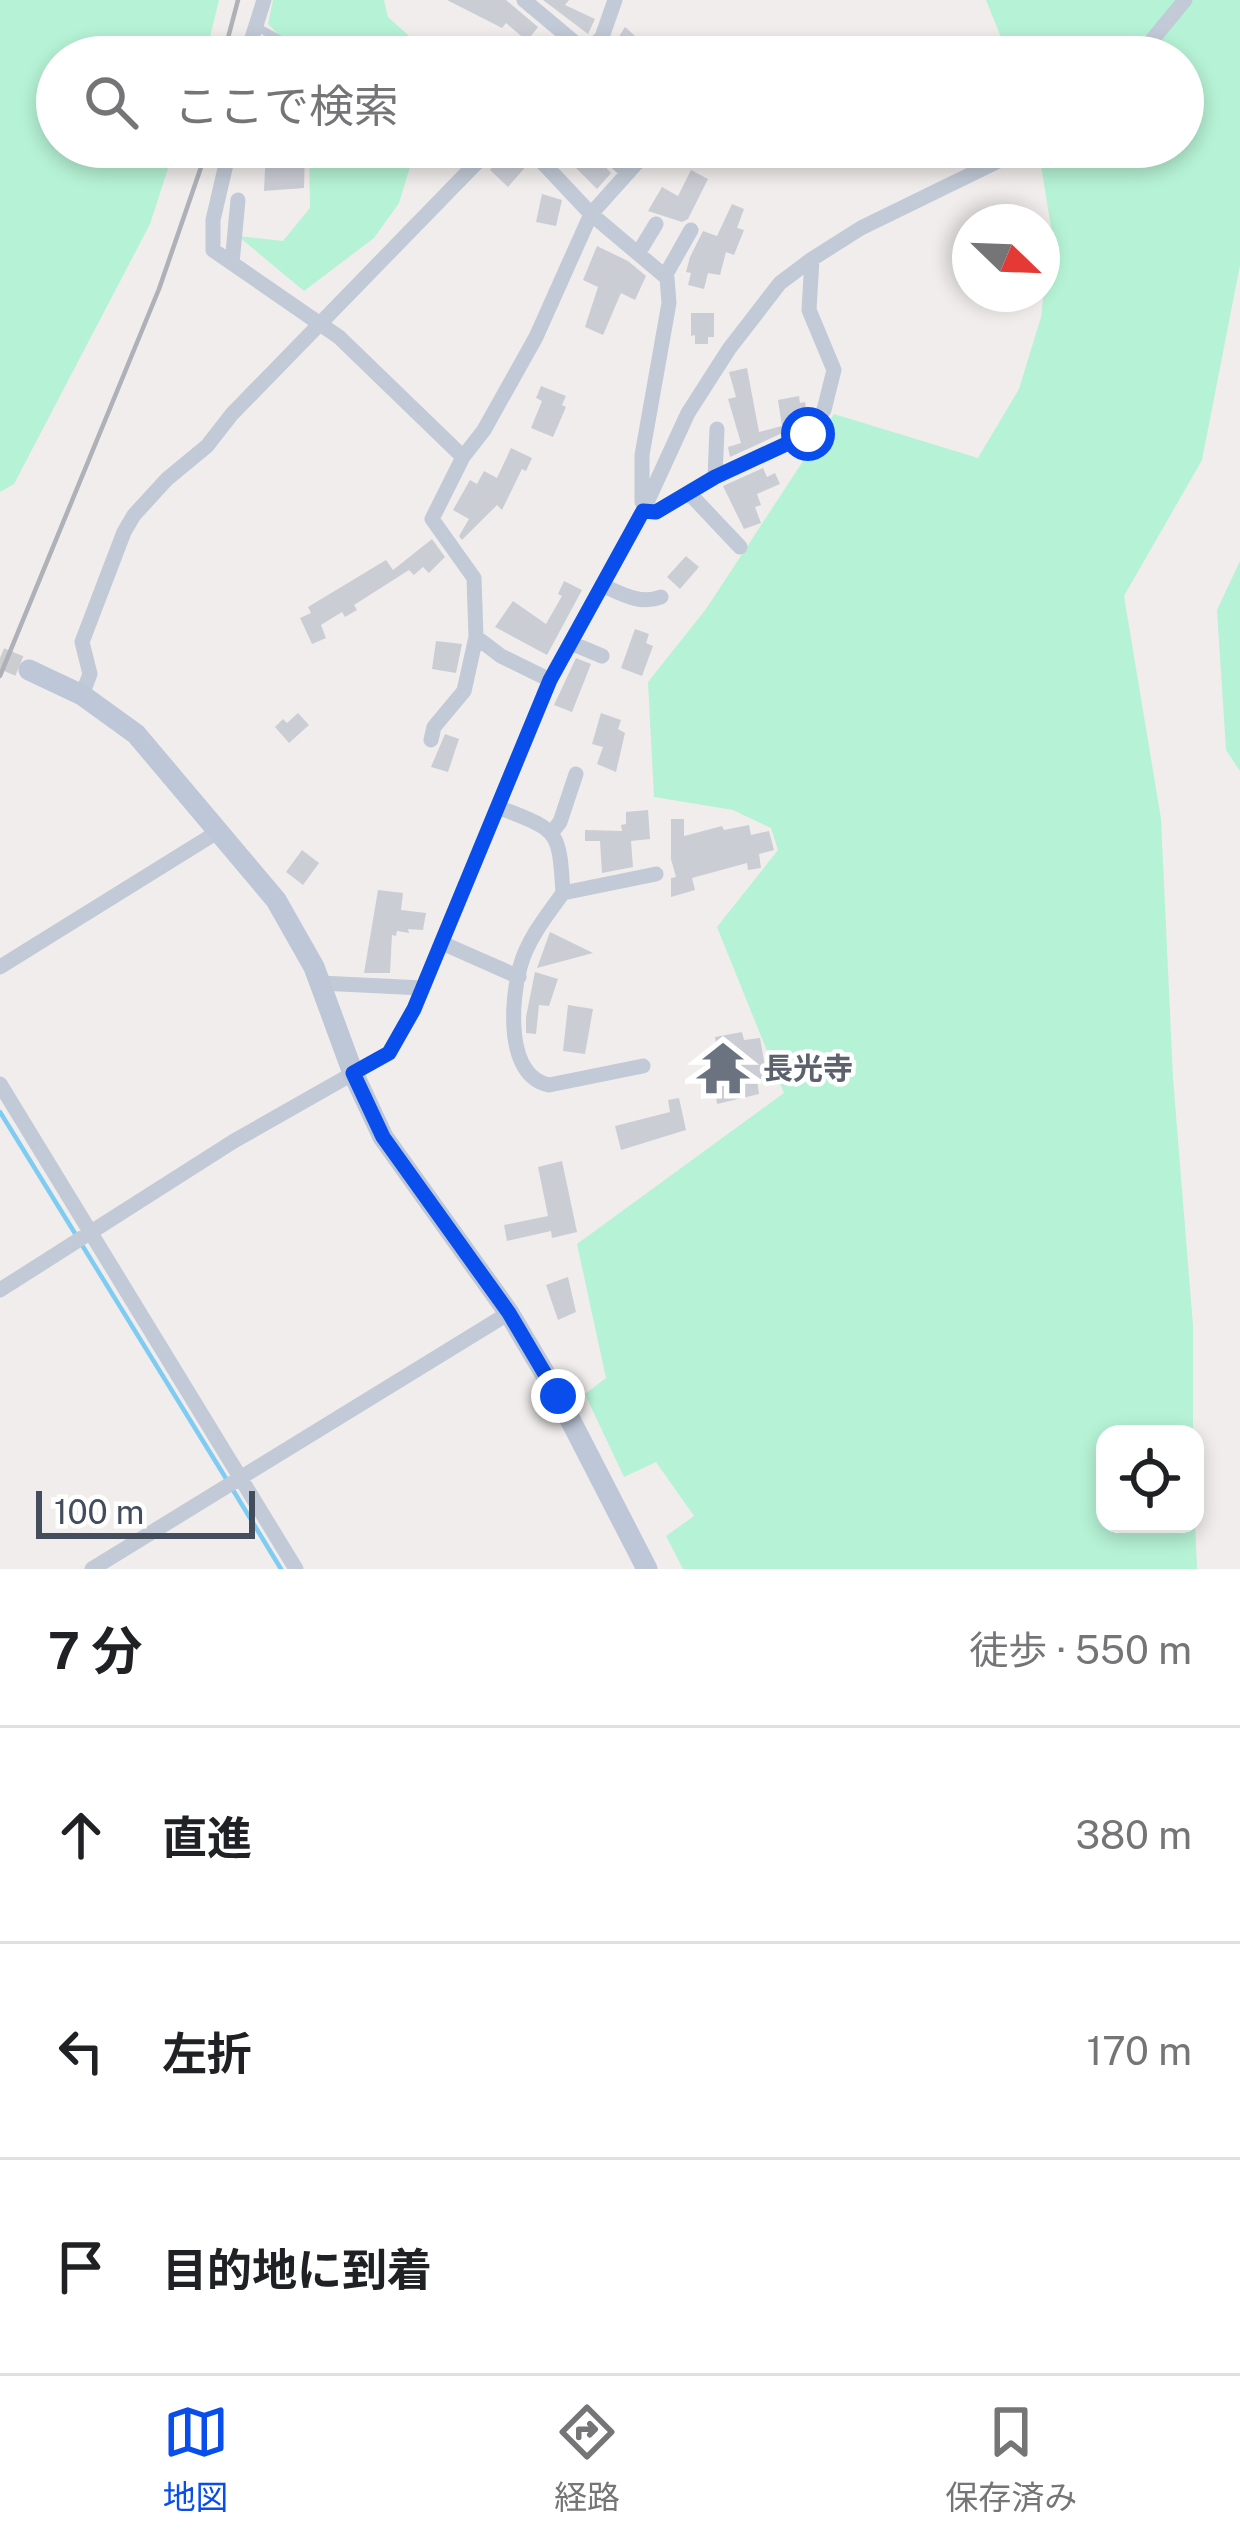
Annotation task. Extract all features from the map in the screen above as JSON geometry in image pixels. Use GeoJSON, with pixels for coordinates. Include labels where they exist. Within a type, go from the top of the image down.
{"type":"FeatureCollection","features":[{"type":"Feature","properties":{"kind":"street"},"geometry":{"type":"LineString","coordinates":[[253,36],[265,0]]}},
{"type":"Feature","properties":{"kind":"street"},"geometry":{"type":"LineString","coordinates":[[524,0],[564,36]]}},
{"type":"Feature","properties":{"kind":"street"},"geometry":{"type":"LineString","coordinates":[[602,36],[615,0]]}},
{"type":"Feature","properties":{"kind":"street"},"geometry":{"type":"LineString","coordinates":[[1155,36],[1185,0]]}},
{"type":"Feature","properties":{"kind":"street"},"geometry":{"type":"LineString","coordinates":[[226,168],[213,250],[321,323],[388,380],[463,457]]}},
{"type":"Feature","properties":{"kind":"street"},"geometry":{"type":"LineString","coordinates":[[82,695],[90,674],[82,642],[134,515],[206,446],[471,168]]}},
{"type":"Feature","properties":{"kind":"street"},"geometry":{"type":"LineString","coordinates":[[547,168],[590,214],[664,276],[669,303],[642,454],[643,511]]}},
{"type":"Feature","properties":{"kind":"street"},"geometry":{"type":"LineString","coordinates":[[623,168],[628,173]]}},
{"type":"Feature","properties":{"kind":"street"},"geometry":{"type":"LineString","coordinates":[[431,740],[434,727],[464,691],[476,637],[474,578],[432,519],[463,457],[484,430],[536,337],[590,214],[632,168]]}},
{"type":"Feature","properties":{"kind":"street"},"geometry":{"type":"LineString","coordinates":[[0,1290],[234,1141],[389,1053],[423,988],[550,680],[643,511],[706,382],[780,283],[862,228],[984,168]]}},
{"type":"Feature","properties":{"kind":"street"},"geometry":{"type":"LineString","coordinates":[[232,263],[238,200]]}},
{"type":"Feature","properties":{"kind":"street"},"geometry":{"type":"LineString","coordinates":[[639,252],[656,224]]}},
{"type":"Feature","properties":{"kind":"street"},"geometry":{"type":"LineString","coordinates":[[664,276],[691,230]]}},
{"type":"Feature","properties":{"kind":"street"},"geometry":{"type":"LineString","coordinates":[[643,511],[656,512],[715,477],[808,434],[824,410],[834,370],[808,310],[812,259]]}},
{"type":"Feature","properties":{"kind":"street"},"geometry":{"type":"LineString","coordinates":[[715,477],[717,429]]}},
{"type":"Feature","properties":{"kind":"street"},"geometry":{"type":"LineString","coordinates":[[689,493],[740,547]]}},
{"type":"Feature","properties":{"kind":"street"},"geometry":{"type":"LineString","coordinates":[[602,585],[637,599],[661,597]]}},
{"type":"Feature","properties":{"kind":"street"},"geometry":{"type":"LineString","coordinates":[[476,637],[501,656],[550,680]]}},
{"type":"Feature","properties":{"kind":"street"},"geometry":{"type":"LineString","coordinates":[[571,643],[602,656]]}},
{"type":"Feature","properties":{"kind":"street"},"geometry":{"type":"LineString","coordinates":[[29,670],[82,695],[136,734],[275,900],[320,983],[383,1137],[509,1313],[558,1396],[647,1569]]}},
{"type":"Feature","properties":{"kind":"street"},"geometry":{"type":"LineString","coordinates":[[552,832],[576,774]]}},
{"type":"Feature","properties":{"kind":"street"},"geometry":{"type":"LineString","coordinates":[[498,807],[552,832],[560,847],[563,893],[539,927],[519,977],[516,1049],[524,1070],[541,1084],[643,1066]]}},
{"type":"Feature","properties":{"kind":"street"},"geometry":{"type":"LineString","coordinates":[[0,967],[218,831]]}},
{"type":"Feature","properties":{"kind":"street"},"geometry":{"type":"LineString","coordinates":[[563,893],[656,874]]}},
{"type":"Feature","properties":{"kind":"street"},"geometry":{"type":"LineString","coordinates":[[442,943],[519,977]]}},
{"type":"Feature","properties":{"kind":"street"},"geometry":{"type":"LineString","coordinates":[[320,983],[423,988]]}},
{"type":"Feature","properties":{"kind":"street"},"geometry":{"type":"LineString","coordinates":[[0,1084],[296,1569]]}},
{"type":"Feature","properties":{"kind":"street"},"geometry":{"type":"LineString","coordinates":[[92,1569],[509,1313]]}},
{"type":"Feature","properties":{"kind":"lane"},"geometry":{"type":"LineString","coordinates":[[256,26],[274,36]]}},
{"type":"Feature","properties":{"kind":"green space"},"geometry":{"type":"Polygon","coordinates":[[[0,0],[219,0],[210,36],[36,36],[36,168],[168,168],[150,224],[14,484],[0,492],[0,0]]]}},
{"type":"Feature","properties":{"kind":"green space"},"geometry":{"type":"Polygon","coordinates":[[[273,0],[384,0],[388,17],[409,36],[280,36],[268,24],[273,0]]]}},
{"type":"Feature","properties":{"kind":"green space"},"geometry":{"type":"Polygon","coordinates":[[[986,0],[1240,0],[1240,265],[1202,460],[1124,596],[1161,819],[1173,1078],[1193,1326],[1193,1425],[1096,1425],[1096,1533],[1196,1533],[1197,1569],[683,1569],[666,1536],[694,1516],[656,1462],[624,1477],[585,1394],[606,1378],[577,1244],[784,1093],[717,927],[778,850],[771,828],[733,810],[654,797],[648,682],[706,609],[834,414],[978,458],[1019,389],[1042,312],[1060,312],[1060,204],[1047,204],[1041,168],[1204,168],[1204,36],[1001,36],[986,0]]]}},
{"type":"Feature","properties":{"kind":"green space"},"geometry":{"type":"Polygon","coordinates":[[[309,168],[410,168],[399,203],[374,238],[304,291],[238,236],[283,241],[310,208],[309,168]]]}},
{"type":"Feature","properties":{"kind":"green space"},"geometry":{"type":"Polygon","coordinates":[[[1240,561],[1240,771],[1226,750],[1217,610],[1240,561]]]}},
{"type":"Feature","properties":{"kind":"building"},"geometry":{"type":"Polygon","coordinates":[[[447,0],[506,0],[538,27],[531,36],[521,36],[506,23],[502,28],[447,0]]]}},
{"type":"Feature","properties":{"kind":"building"},"geometry":{"type":"Polygon","coordinates":[[[543,0],[569,0],[565,5],[595,19],[588,34],[543,0]]]}},
{"type":"Feature","properties":{"kind":"building"},"geometry":{"type":"Polygon","coordinates":[[[265,168],[305,168],[304,188],[264,191],[265,168]]]}},
{"type":"Feature","properties":{"kind":"building"},"geometry":{"type":"Polygon","coordinates":[[[492,168],[525,168],[508,187],[492,168]]]}},
{"type":"Feature","properties":{"kind":"building"},"geometry":{"type":"Polygon","coordinates":[[[576,168],[607,168],[611,173],[597,189],[576,168]]]}},
{"type":"Feature","properties":{"kind":"building"},"geometry":{"type":"Polygon","coordinates":[[[691,170],[708,179],[688,219],[682,222],[648,211],[662,187],[678,196],[691,170]]]}},
{"type":"Feature","properties":{"kind":"building"},"geometry":{"type":"Polygon","coordinates":[[[542,194],[562,200],[556,226],[536,222],[542,194]]]}},
{"type":"Feature","properties":{"kind":"building"},"geometry":{"type":"Polygon","coordinates":[[[732,204],[744,209],[737,228],[744,230],[734,255],[726,252],[720,275],[708,273],[704,289],[688,285],[690,257],[703,231],[717,236],[732,204]]]}},
{"type":"Feature","properties":{"kind":"building"},"geometry":{"type":"Polygon","coordinates":[[[597,246],[646,276],[635,300],[621,293],[603,335],[585,327],[598,287],[583,280],[597,246]]]}},
{"type":"Feature","properties":{"kind":"building"},"geometry":{"type":"Polygon","coordinates":[[[691,313],[714,313],[714,337],[708,337],[708,344],[695,344],[691,313]]]}},
{"type":"Feature","properties":{"kind":"building"},"geometry":{"type":"Polygon","coordinates":[[[747,368],[759,432],[782,426],[778,400],[799,396],[807,413],[800,425],[730,457],[728,447],[741,443],[728,399],[736,397],[729,372],[747,368]]]}},
{"type":"Feature","properties":{"kind":"building"},"geometry":{"type":"Polygon","coordinates":[[[541,386],[566,396],[553,437],[531,428],[542,401],[536,398],[541,386]]]}},
{"type":"Feature","properties":{"kind":"building"},"geometry":{"type":"Polygon","coordinates":[[[511,448],[532,458],[526,471],[522,469],[502,510],[497,505],[462,540],[459,536],[469,519],[453,510],[470,480],[477,484],[484,471],[497,478],[511,448]]]}},
{"type":"Feature","properties":{"kind":"building"},"geometry":{"type":"Polygon","coordinates":[[[763,468],[767,477],[775,473],[780,484],[757,494],[761,505],[755,507],[761,523],[744,529],[723,486],[763,468]]]}},
{"type":"Feature","properties":{"kind":"building"},"geometry":{"type":"Polygon","coordinates":[[[432,539],[445,557],[429,573],[423,567],[414,575],[409,570],[354,605],[357,610],[345,617],[342,612],[321,625],[326,638],[312,644],[300,618],[311,613],[308,607],[386,560],[393,570],[432,539]]]}},
{"type":"Feature","properties":{"kind":"building"},"geometry":{"type":"Polygon","coordinates":[[[686,556],[699,567],[680,589],[667,577],[686,556]]]}},
{"type":"Feature","properties":{"kind":"building"},"geometry":{"type":"Polygon","coordinates":[[[564,581],[582,590],[547,655],[495,627],[513,601],[546,624],[562,596],[558,594],[564,581]]]}},
{"type":"Feature","properties":{"kind":"building"},"geometry":{"type":"Polygon","coordinates":[[[635,629],[649,634],[646,643],[653,646],[642,676],[621,668],[635,629]]]}},
{"type":"Feature","properties":{"kind":"building"},"geometry":{"type":"Polygon","coordinates":[[[436,641],[462,644],[456,673],[432,669],[436,641]]]}},
{"type":"Feature","properties":{"kind":"building"},"geometry":{"type":"Polygon","coordinates":[[[576,658],[591,664],[572,712],[554,705],[576,658]]]}},
{"type":"Feature","properties":{"kind":"building"},"geometry":{"type":"Polygon","coordinates":[[[298,713],[309,725],[289,743],[275,727],[298,713]]]}},
{"type":"Feature","properties":{"kind":"building"},"geometry":{"type":"Polygon","coordinates":[[[601,713],[621,720],[618,729],[625,733],[616,772],[597,764],[603,747],[592,744],[601,713]]]}},
{"type":"Feature","properties":{"kind":"building"},"geometry":{"type":"Polygon","coordinates":[[[445,734],[459,739],[448,772],[431,767],[445,734]]]}},
{"type":"Feature","properties":{"kind":"building"},"geometry":{"type":"Polygon","coordinates":[[[648,810],[650,839],[631,841],[633,867],[602,873],[600,841],[585,841],[585,830],[622,831],[626,812],[648,810]]]}},
{"type":"Feature","properties":{"kind":"building"},"geometry":{"type":"Polygon","coordinates":[[[671,819],[684,819],[684,836],[722,826],[724,830],[749,825],[751,835],[769,831],[774,850],[759,854],[761,868],[748,870],[747,863],[692,878],[695,890],[671,897],[671,878],[676,877],[671,819]]]}},
{"type":"Feature","properties":{"kind":"building"},"geometry":{"type":"Polygon","coordinates":[[[302,850],[319,863],[303,885],[286,872],[302,850]]]}},
{"type":"Feature","properties":{"kind":"building"},"geometry":{"type":"Polygon","coordinates":[[[378,890],[403,893],[401,910],[426,913],[423,930],[392,935],[390,973],[364,973],[378,890]]]}},
{"type":"Feature","properties":{"kind":"building"},"geometry":{"type":"Polygon","coordinates":[[[550,932],[593,953],[537,968],[550,932]]]}},
{"type":"Feature","properties":{"kind":"building"},"geometry":{"type":"Polygon","coordinates":[[[535,972],[558,979],[549,1006],[539,1005],[536,1034],[526,1033],[535,972]]]}},
{"type":"Feature","properties":{"kind":"building"},"geometry":{"type":"Polygon","coordinates":[[[568,1005],[593,1009],[585,1054],[563,1051],[568,1005]]]}},
{"type":"Feature","properties":{"kind":"building","name":"長光寺"},"geometry":{"type":"Polygon","coordinates":[[[742,1032],[744,1040],[760,1038],[767,1078],[757,1080],[759,1094],[717,1104],[713,1076],[720,1068],[715,1037],[742,1032]]]}},
{"type":"Feature","properties":{"kind":"building"},"geometry":{"type":"Polygon","coordinates":[[[679,1098],[686,1130],[621,1150],[615,1126],[670,1112],[668,1100],[679,1098]]]}},
{"type":"Feature","properties":{"kind":"building"},"geometry":{"type":"Polygon","coordinates":[[[562,1161],[577,1232],[552,1238],[551,1231],[507,1241],[504,1225],[548,1216],[538,1167],[562,1161]]]}},
{"type":"Feature","properties":{"kind":"building"},"geometry":{"type":"Polygon","coordinates":[[[568,1277],[576,1312],[558,1320],[546,1285],[568,1277]]]}},
{"type":"Feature","properties":{"kind":"waterway"},"geometry":{"type":"LineString","coordinates":[[0,1112],[76,1235]]}},
{"type":"Feature","properties":{"kind":"waterway"},"geometry":{"type":"LineString","coordinates":[[82,1245],[227,1480]]}},
{"type":"Feature","properties":{"kind":"waterway"},"geometry":{"type":"LineString","coordinates":[[233,1490],[281,1569]]}},
{"type":"Feature","properties":{"kind":"tunnel"},"geometry":{"type":"LineString","coordinates":[[0,658],[29,670]]}},
{"type":"Feature","properties":{"kind":"railway"},"geometry":{"type":"LineString","coordinates":[[229,36],[238,0]]}},
{"type":"Feature","properties":{"kind":"railway"},"geometry":{"type":"LineString","coordinates":[[0,676],[159,289],[201,168]]}},
{"type":"Feature","properties":{"kind":"place","name":"長光寺"},"geometry":{"type":"Point","coordinates":[723,1068]}},
{"type":"Feature","properties":{"kind":"route"},"geometry":{"type":"LineString","coordinates":[[558,1396],[509,1313],[383,1137],[353,1073],[389,1053],[414,1009],[550,680],[643,511],[656,512],[715,477],[808,434]]}}]}
